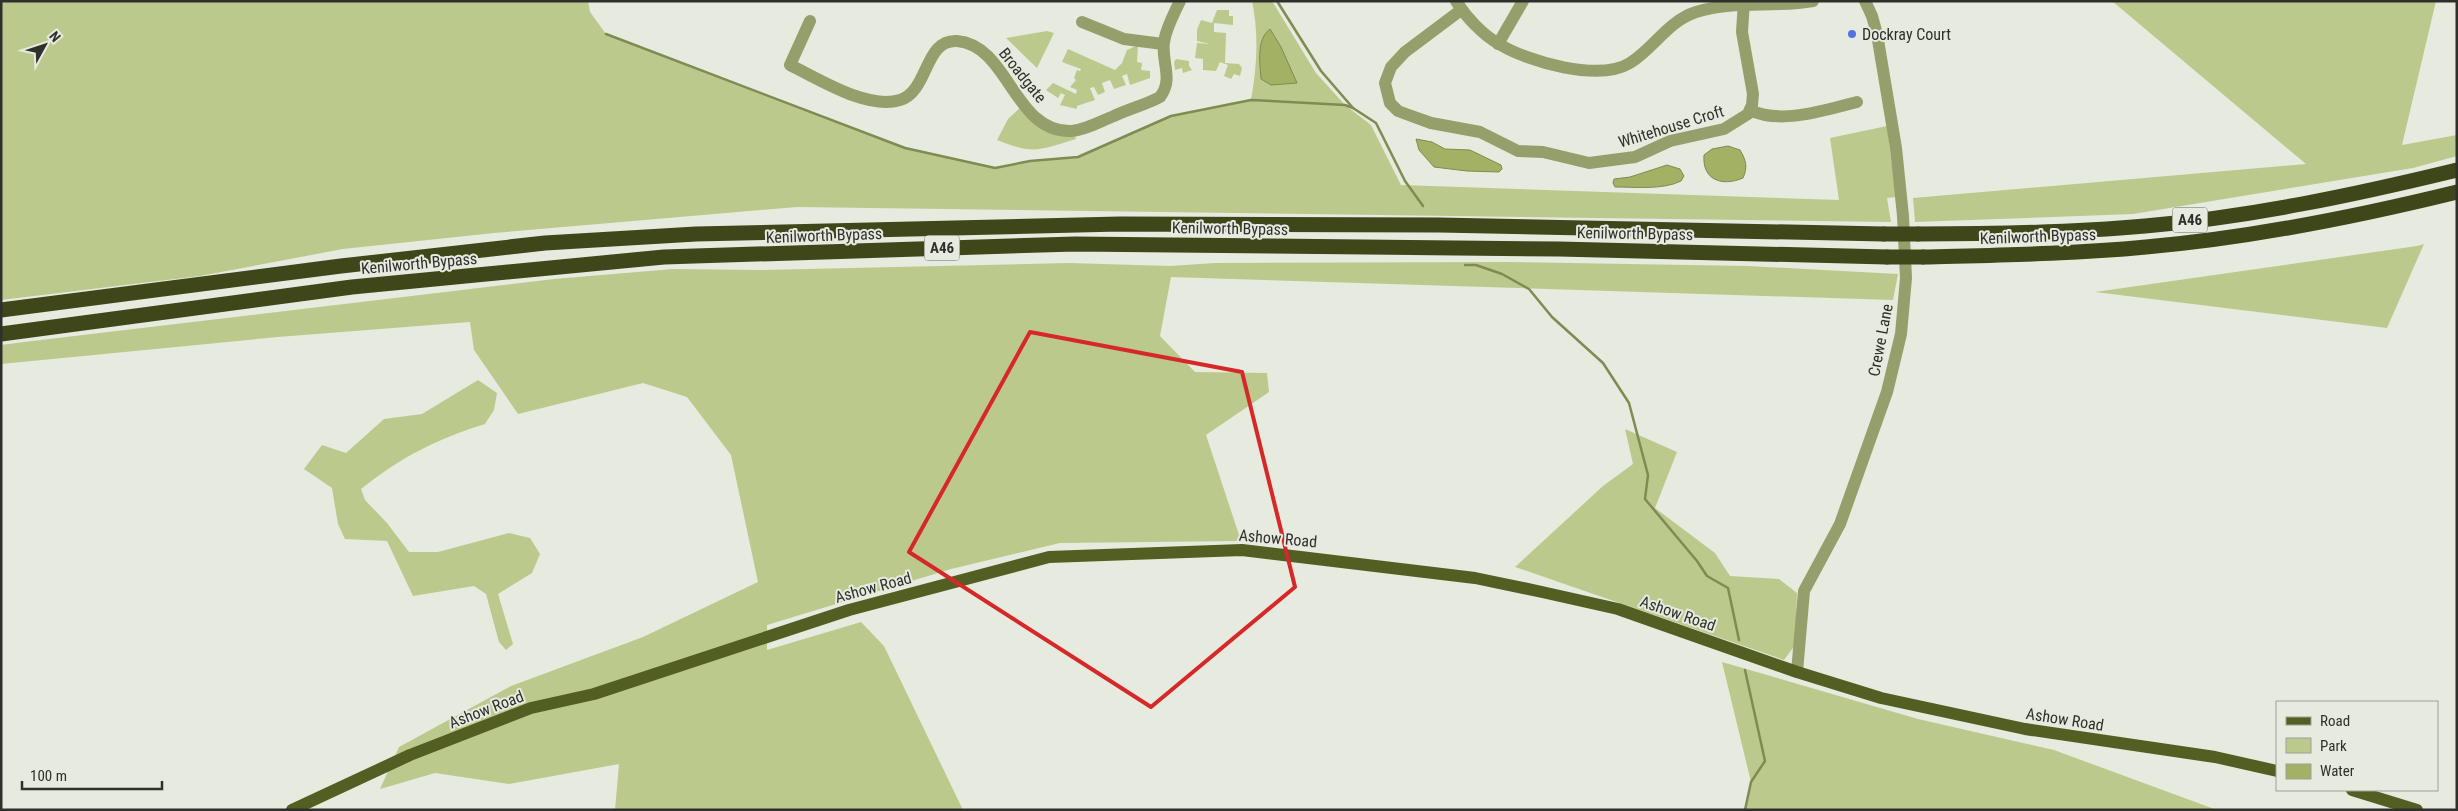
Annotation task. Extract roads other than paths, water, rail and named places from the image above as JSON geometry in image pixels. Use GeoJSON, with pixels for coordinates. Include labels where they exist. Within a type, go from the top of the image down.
{"type":"FeatureCollection","features":[{"type":"Feature","properties":{"kind":"highway","name":"Kenilworth Bypass"},"geometry":{"type":"LineString","coordinates":[[1,310],[341,266],[535,244],[696,234],[1140,224],[1439,225],[1884,234],[2021,234],[2146,226],[2272,209],[2381,188],[2457,170]]}},
{"type":"Feature","properties":{"kind":"highway","name":"Kenilworth Bypass"},"geometry":{"type":"LineString","coordinates":[[1,334],[352,287],[664,257],[1075,244],[1559,248],[1887,257],[2044,254],[2148,247],[2257,234],[2381,210],[2457,192]]}},
{"type":"Feature","properties":{"kind":"main road","name":"Ashow Road"},"geometry":{"type":"LineString","coordinates":[[292,810],[410,755],[531,708],[594,694],[849,610],[1049,557],[1242,550],[1475,578],[1618,609],[1797,672],[1881,698],[2025,729],[2215,757],[2276,771]]}},
{"type":"Feature","properties":{"kind":"main road"},"geometry":{"type":"LineString","coordinates":[[2355,791],[2417,810]]}},
{"type":"Feature","properties":{"kind":"street","name":"Broadgate"},"geometry":{"type":"LineString","coordinates":[[810,20],[790,65],[839,90],[886,102],[901,100],[918,86],[932,58],[940,47],[946,42],[963,42],[976,48],[993,62],[1018,98],[1035,116],[1053,128],[1074,131],[1160,96],[1167,81],[1163,44],[1166,32],[1180,1]]}},
{"type":"Feature","properties":{"kind":"street"},"geometry":{"type":"LineString","coordinates":[[1498,44],[1523,1]]}},
{"type":"Feature","properties":{"kind":"street"},"geometry":{"type":"LineString","coordinates":[[1459,6],[1498,44],[1524,56],[1560,66],[1610,70],[1630,63],[1668,28],[1695,12],[1744,3],[1781,6],[1813,1]]}},
{"type":"Feature","properties":{"kind":"street","name":"Crewe Lane"},"geometry":{"type":"LineString","coordinates":[[1797,672],[1804,591],[1840,524],[1887,392],[1901,334],[1906,278],[1896,148],[1877,34],[1865,1]]}},
{"type":"Feature","properties":{"kind":"street"},"geometry":{"type":"LineString","coordinates":[[1744,3],[1742,32],[1753,94],[1750,110],[1767,116],[1787,116],[1857,102]]}},
{"type":"Feature","properties":{"kind":"street","name":"Whitehouse Croft"},"geometry":{"type":"LineString","coordinates":[[1459,6],[1390,67],[1386,77],[1386,90],[1390,103],[1398,111],[1431,123],[1480,132],[1518,151],[1543,152],[1589,162],[1635,157],[1670,141],[1724,129],[1742,119],[1750,110]]}},
{"type":"Feature","properties":{"kind":"street"},"geometry":{"type":"LineString","coordinates":[[1082,22],[1124,39],[1163,44]]}},
{"type":"Feature","properties":{"kind":"water"},"geometry":{"type":"Polygon","coordinates":[[[1270,29],[1281,47],[1297,83],[1271,85],[1261,79],[1261,45],[1266,33],[1270,29]]]}},
{"type":"Feature","properties":{"kind":"water"},"geometry":{"type":"Polygon","coordinates":[[[1416,139],[1432,142],[1445,149],[1470,150],[1501,165],[1502,169],[1499,172],[1434,167],[1419,150],[1416,139]]]}},
{"type":"Feature","properties":{"kind":"water"},"geometry":{"type":"Polygon","coordinates":[[[1728,146],[1740,150],[1746,167],[1743,178],[1728,182],[1710,176],[1704,164],[1704,155],[1712,149],[1728,146]]]}},
{"type":"Feature","properties":{"kind":"water"},"geometry":{"type":"Polygon","coordinates":[[[1667,165],[1680,169],[1684,176],[1681,181],[1666,186],[1649,187],[1615,187],[1613,183],[1614,179],[1630,177],[1667,165]]]}},
{"type":"Feature","properties":{"kind":"waterway"},"geometry":{"type":"LineString","coordinates":[[1277,1],[1321,71],[1353,108],[1376,123],[1405,181],[1423,206]]}},
{"type":"Feature","properties":{"kind":"waterway"},"geometry":{"type":"LineString","coordinates":[[606,34],[905,148],[995,168],[1030,161],[1078,157],[1171,116],[1251,100],[1345,105],[1353,108]]}},
{"type":"Feature","properties":{"kind":"waterway"},"geometry":{"type":"LineString","coordinates":[[1465,265],[1476,265],[1502,274],[1529,289],[1552,317],[1603,363],[1629,403],[1648,475],[1645,499],[1697,561],[1707,576],[1728,588],[1739,640]]}},
{"type":"Feature","properties":{"kind":"waterway"},"geometry":{"type":"LineString","coordinates":[[1745,670],[1765,761],[1751,782],[1745,810]]}},
{"type":"Feature","properties":{"kind":"place","name":"Dockray Court"},"geometry":{"type":"Point","coordinates":[1852,34]}}]}
